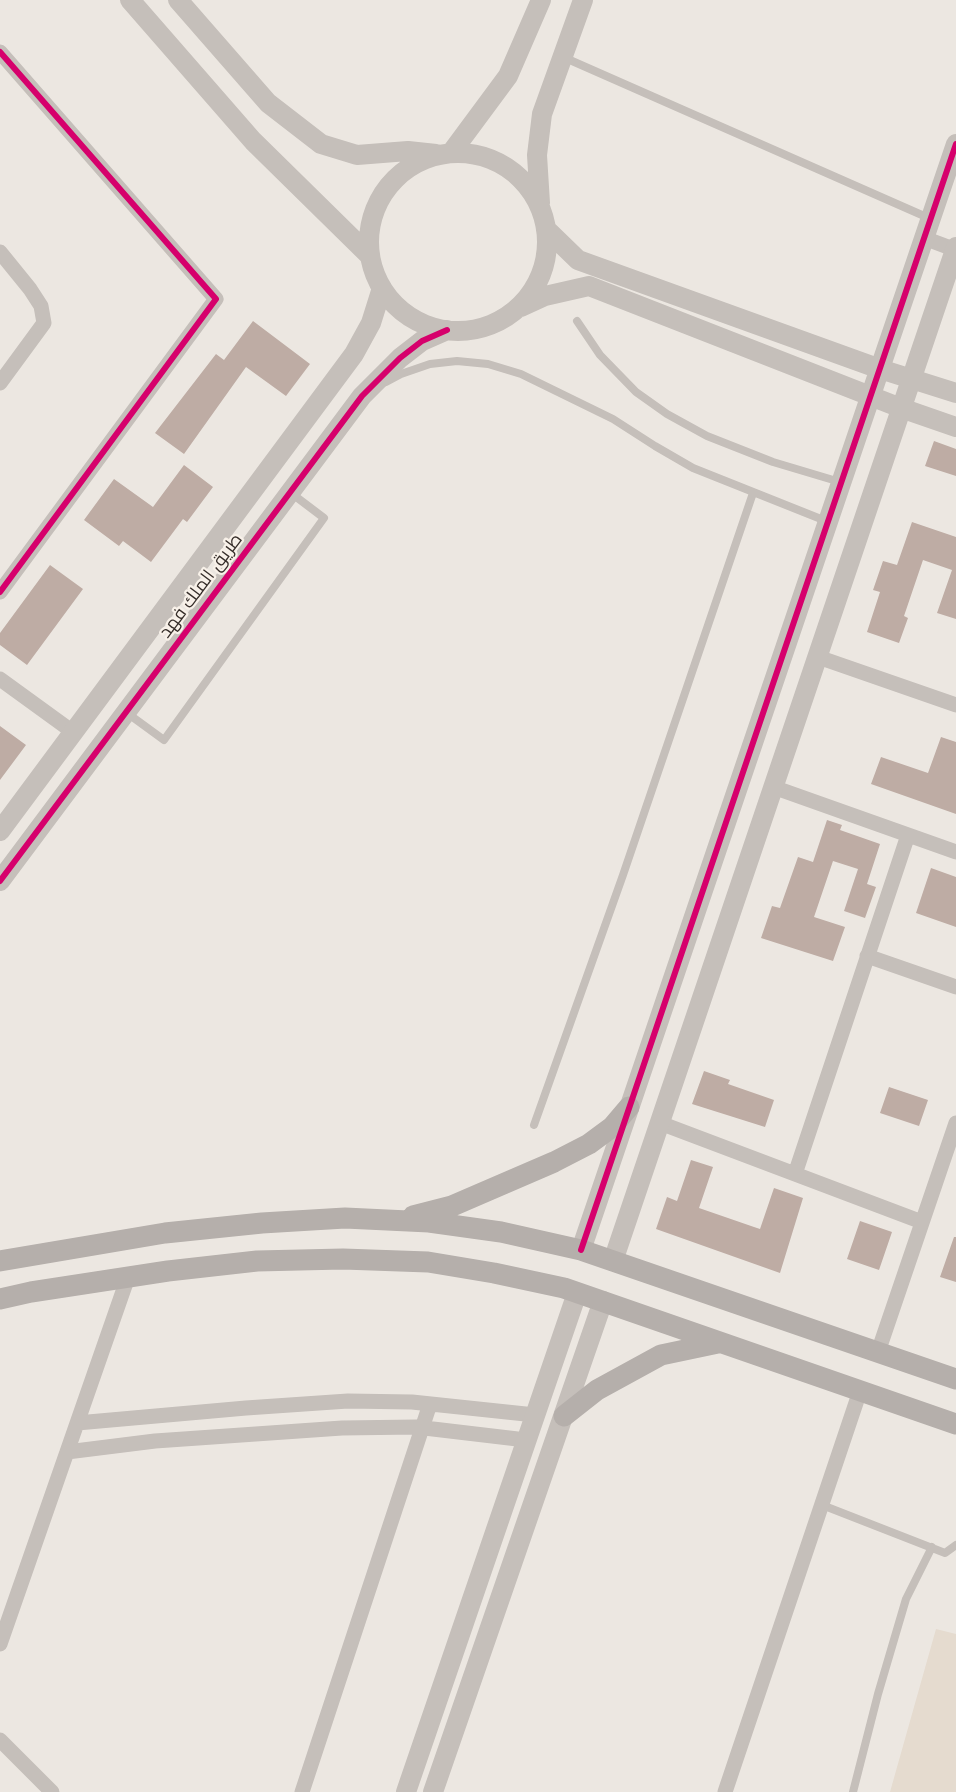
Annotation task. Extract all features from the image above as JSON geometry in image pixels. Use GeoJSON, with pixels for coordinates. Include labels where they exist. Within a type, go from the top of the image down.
{"type":"FeatureCollection","features":[{"type":"Feature","properties":{"kind":"main road"},"geometry":{"type":"LineString","coordinates":[[394,1220],[452,1206],[554,1162],[589,1144],[612,1127],[629,1107]]}},
{"type":"Feature","properties":{"kind":"main road"},"geometry":{"type":"LineString","coordinates":[[0,1261],[165,1233],[251,1224],[345,1218],[429,1222],[501,1232],[581,1250],[956,1379]]}},
{"type":"Feature","properties":{"kind":"main road"},"geometry":{"type":"LineString","coordinates":[[0,1299],[128,1277],[257,1261],[343,1258],[428,1262],[494,1273],[577,1293],[956,1424]]}},
{"type":"Feature","properties":{"kind":"main road"},"geometry":{"type":"LineString","coordinates":[[564,1416],[597,1390],[660,1355],[722,1343]]}},
{"type":"Feature","properties":{"kind":"street"},"geometry":{"type":"LineString","coordinates":[[130,0],[253,141],[370,256]]}},
{"type":"Feature","properties":{"kind":"street"},"geometry":{"type":"LineString","coordinates":[[178,0],[268,103],[321,144],[357,155],[408,151],[474,154],[494,160],[513,171],[529,187],[540,206]]}},
{"type":"Feature","properties":{"kind":"street"},"geometry":{"type":"LineString","coordinates":[[541,0],[508,76],[445,154],[417,162],[399,175],[384,192],[374,212],[369,233],[370,256],[374,273],[394,304],[410,317],[428,326],[447,330],[472,330],[494,323],[544,296],[588,286],[901,408],[956,427]]}},
{"type":"Feature","properties":{"kind":"street"},"geometry":{"type":"LineString","coordinates":[[514,311],[530,294],[541,274],[547,252],[546,229],[540,206],[537,155],[542,114],[583,0]]}},
{"type":"Feature","properties":{"kind":"street"},"geometry":{"type":"LineString","coordinates":[[0,52],[216,299],[0,592]]}},
{"type":"Feature","properties":{"kind":"street"},"geometry":{"type":"LineString","coordinates":[[581,1250],[956,144]]}},
{"type":"Feature","properties":{"kind":"street"},"geometry":{"type":"LineString","coordinates":[[546,229],[578,260],[880,369],[956,393]]}},
{"type":"Feature","properties":{"kind":"street"},"geometry":{"type":"LineString","coordinates":[[613,1261],[956,249],[924,238]]}},
{"type":"Feature","properties":{"kind":"street"},"geometry":{"type":"LineString","coordinates":[[0,252],[30,288],[41,306],[44,323],[0,383]]}},
{"type":"Feature","properties":{"kind":"street","name":"طريق الملك فهد"},"geometry":{"type":"LineString","coordinates":[[0,831],[354,354],[370,323],[382,288]]}},
{"type":"Feature","properties":{"kind":"street","name":"طريق الملك فهد"},"geometry":{"type":"LineString","coordinates":[[0,881],[357,403],[400,358],[422,341],[447,330]]}},
{"type":"Feature","properties":{"kind":"street"},"geometry":{"type":"LineString","coordinates":[[327,391],[357,403]]}},
{"type":"Feature","properties":{"kind":"street"},"geometry":{"type":"LineString","coordinates":[[818,657],[955,702]]}},
{"type":"Feature","properties":{"kind":"street"},"geometry":{"type":"LineString","coordinates":[[0,679],[73,732]]}},
{"type":"Feature","properties":{"kind":"street"},"geometry":{"type":"LineString","coordinates":[[773,787],[956,852]]}},
{"type":"Feature","properties":{"kind":"street"},"geometry":{"type":"LineString","coordinates":[[795,1174],[908,835]]}},
{"type":"Feature","properties":{"kind":"street"},"geometry":{"type":"LineString","coordinates":[[867,956],[956,987]]}},
{"type":"Feature","properties":{"kind":"street"},"geometry":{"type":"LineString","coordinates":[[660,1123],[922,1222]]}},
{"type":"Feature","properties":{"kind":"street"},"geometry":{"type":"LineString","coordinates":[[878,1352],[956,1123]]}},
{"type":"Feature","properties":{"kind":"street"},"geometry":{"type":"LineString","coordinates":[[0,1644],[128,1277]]}},
{"type":"Feature","properties":{"kind":"street"},"geometry":{"type":"LineString","coordinates":[[407,1792],[577,1293]]}},
{"type":"Feature","properties":{"kind":"street"},"geometry":{"type":"LineString","coordinates":[[433,1792],[603,1301]]}},
{"type":"Feature","properties":{"kind":"street"},"geometry":{"type":"LineString","coordinates":[[725,1792],[860,1391]]}},
{"type":"Feature","properties":{"kind":"street"},"geometry":{"type":"LineString","coordinates":[[77,1423],[348,1401],[430,1404],[535,1415]]}},
{"type":"Feature","properties":{"kind":"street"},"geometry":{"type":"LineString","coordinates":[[302,1792],[430,1404]]}},
{"type":"Feature","properties":{"kind":"street"},"geometry":{"type":"LineString","coordinates":[[67,1452],[155,1441],[342,1428],[423,1428],[526,1440]]}},
{"type":"Feature","properties":{"kind":"street"},"geometry":{"type":"LineString","coordinates":[[0,1740],[52,1792]]}},
{"type":"Feature","properties":{"kind":"lane"},"geometry":{"type":"LineString","coordinates":[[562,56],[931,219]]}},
{"type":"Feature","properties":{"kind":"lane"},"geometry":{"type":"LineString","coordinates":[[577,321],[600,355],[636,392],[667,414],[707,436],[773,462],[841,483]]}},
{"type":"Feature","properties":{"kind":"lane"},"geometry":{"type":"LineString","coordinates":[[357,403],[401,374],[430,364],[457,361],[488,364],[521,374],[613,418],[655,447],[693,468],[828,521]]}},
{"type":"Feature","properties":{"kind":"lane"},"geometry":{"type":"LineString","coordinates":[[126,713],[164,740],[324,518],[290,492]]}},
{"type":"Feature","properties":{"kind":"lane"},"geometry":{"type":"LineString","coordinates":[[534,1125],[627,864],[753,493]]}},
{"type":"Feature","properties":{"kind":"lane"},"geometry":{"type":"LineString","coordinates":[[822,1505],[945,1553],[954,1549],[956,1545]]}},
{"type":"Feature","properties":{"kind":"lane"},"geometry":{"type":"LineString","coordinates":[[853,1792],[878,1694],[906,1599],[932,1547]]}},
{"type":"Feature","properties":{"kind":"shaded area"},"geometry":{"type":"Polygon","coordinates":[[[936,1629],[956,1634],[956,1792],[890,1792],[936,1629]]]}},
{"type":"Feature","properties":{"kind":"building"},"geometry":{"type":"Polygon","coordinates":[[[253,321],[310,364],[286,396],[246,367],[184,454],[155,433],[216,354],[224,360],[253,321]]]}},
{"type":"Feature","properties":{"kind":"building"},"geometry":{"type":"Polygon","coordinates":[[[934,441],[956,449],[956,476],[925,466],[934,441]]]}},
{"type":"Feature","properties":{"kind":"building"},"geometry":{"type":"Polygon","coordinates":[[[184,465],[213,487],[187,522],[183,519],[151,562],[123,541],[119,546],[84,520],[114,479],[153,507],[184,465]]]}},
{"type":"Feature","properties":{"kind":"building"},"geometry":{"type":"Polygon","coordinates":[[[912,522],[956,537],[956,619],[937,613],[952,570],[923,560],[904,616],[908,618],[899,643],[867,632],[880,592],[873,590],[883,561],[897,565],[912,522]]]}},
{"type":"Feature","properties":{"kind":"building"},"geometry":{"type":"Polygon","coordinates":[[[50,565],[83,589],[27,665],[0,645],[0,633],[50,565]]]}},
{"type":"Feature","properties":{"kind":"building"},"geometry":{"type":"Polygon","coordinates":[[[0,726],[26,745],[0,780],[0,726]]]}},
{"type":"Feature","properties":{"kind":"building"},"geometry":{"type":"Polygon","coordinates":[[[941,737],[956,742],[956,814],[871,784],[881,757],[928,773],[941,737]]]}},
{"type":"Feature","properties":{"kind":"building"},"geometry":{"type":"Polygon","coordinates":[[[827,820],[842,825],[840,830],[880,844],[867,884],[876,887],[865,918],[844,911],[858,869],[833,861],[814,917],[845,927],[833,961],[761,938],[772,906],[780,908],[798,857],[813,862],[827,820]]]}},
{"type":"Feature","properties":{"kind":"building"},"geometry":{"type":"Polygon","coordinates":[[[931,868],[956,877],[956,927],[916,913],[931,868]]]}},
{"type":"Feature","properties":{"kind":"building"},"geometry":{"type":"Polygon","coordinates":[[[704,1071],[730,1080],[728,1084],[774,1100],[765,1127],[692,1104],[704,1071]]]}},
{"type":"Feature","properties":{"kind":"building"},"geometry":{"type":"Polygon","coordinates":[[[889,1087],[928,1100],[919,1126],[880,1113],[889,1087]]]}},
{"type":"Feature","properties":{"kind":"building"},"geometry":{"type":"Polygon","coordinates":[[[691,1160],[713,1167],[699,1208],[754,1227],[760,1229],[774,1188],[803,1198],[780,1273],[656,1229],[667,1197],[677,1201],[691,1160]]]}},
{"type":"Feature","properties":{"kind":"building"},"geometry":{"type":"Polygon","coordinates":[[[860,1221],[892,1232],[879,1270],[847,1259],[860,1221]]]}},
{"type":"Feature","properties":{"kind":"building"},"geometry":{"type":"Polygon","coordinates":[[[954,1237],[956,1237],[956,1282],[940,1277],[954,1237]]]}},
{"type":"Feature","properties":{"kind":"cycle path"},"geometry":{"type":"LineString","coordinates":[[0,52],[216,299],[0,592]]}},
{"type":"Feature","properties":{"kind":"cycle path"},"geometry":{"type":"LineString","coordinates":[[581,1250],[956,144]]}},
{"type":"Feature","properties":{"kind":"cycle path"},"geometry":{"type":"LineString","coordinates":[[0,881],[362,396],[400,358],[422,341],[447,330]]}}]}
